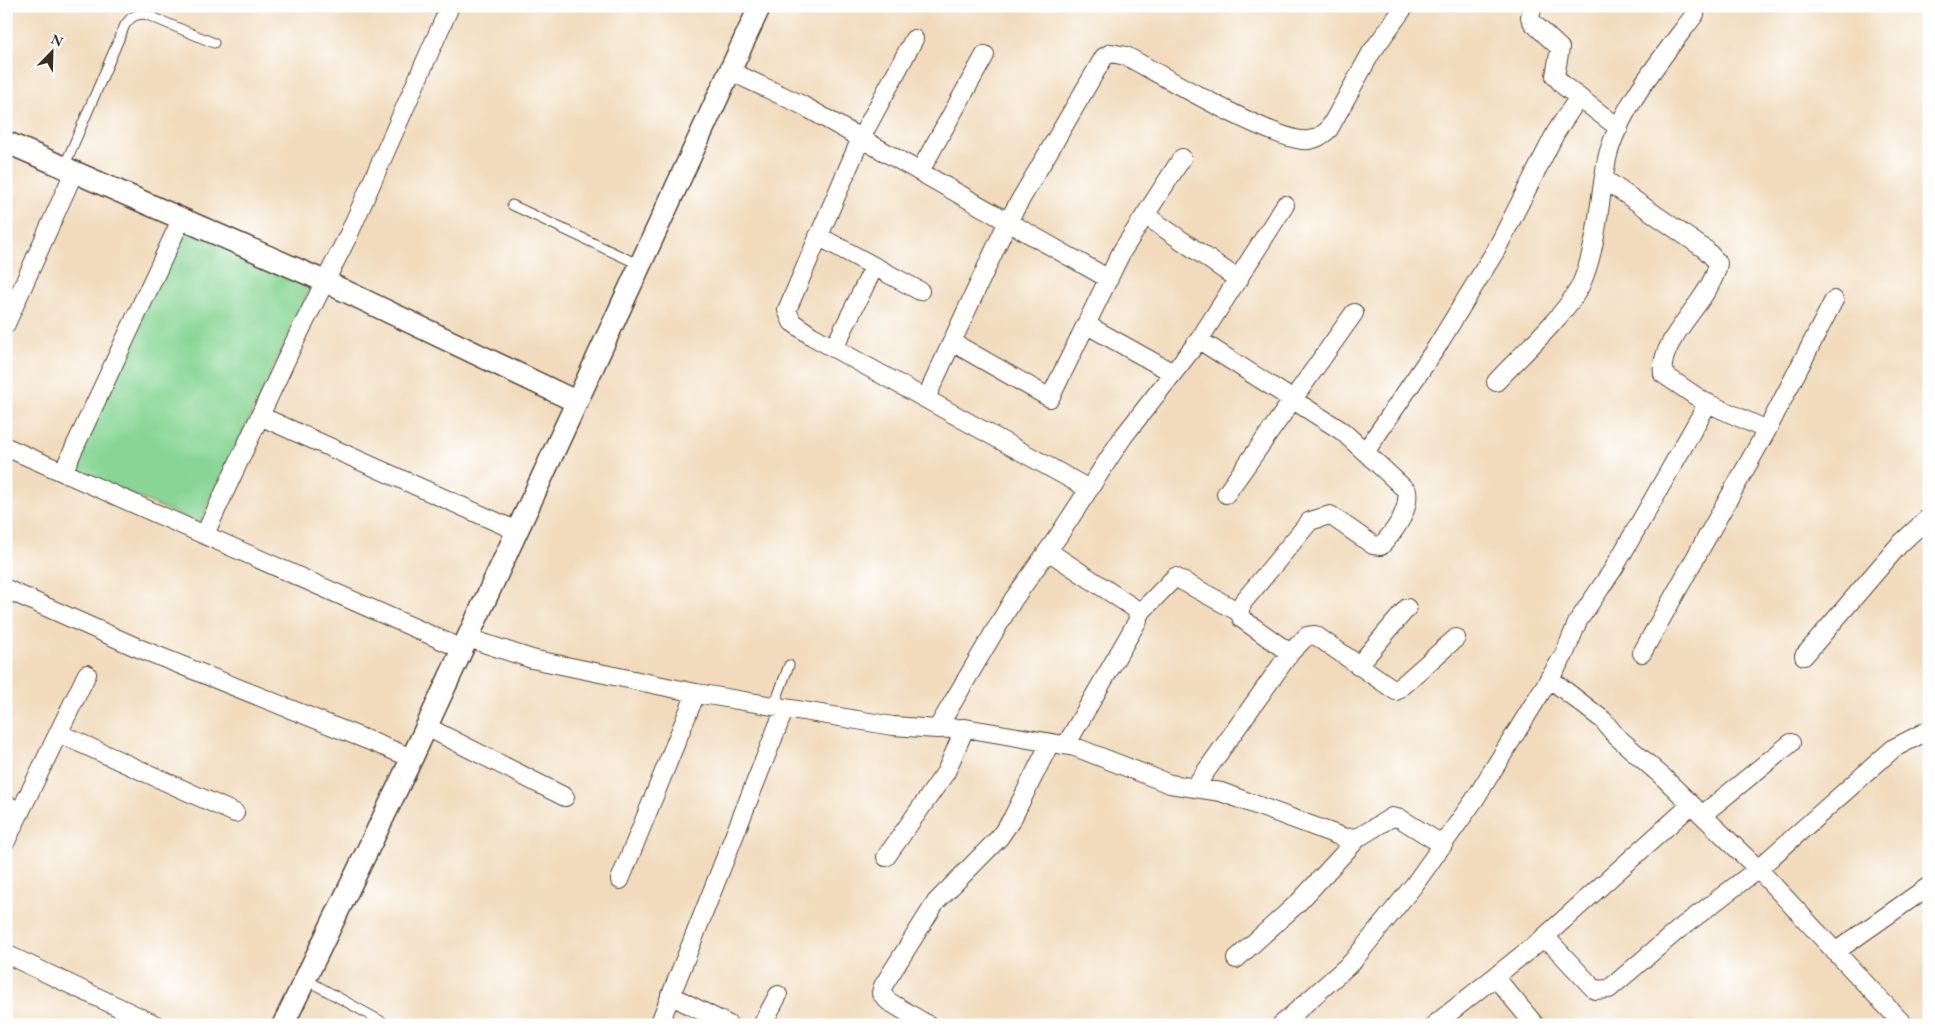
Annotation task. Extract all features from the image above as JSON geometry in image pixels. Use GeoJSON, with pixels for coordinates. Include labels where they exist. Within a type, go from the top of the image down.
{"type":"FeatureCollection","features":[{"type":"Feature","properties":{"kind":"street"},"geometry":{"type":"LineString","coordinates":[[205,534],[324,282],[348,236],[450,6]]}},
{"type":"Feature","properties":{"kind":"street"},"geometry":{"type":"LineString","coordinates":[[284,1025],[412,758],[760,6]]}},
{"type":"Feature","properties":{"kind":"street"},"geometry":{"type":"LineString","coordinates":[[926,398],[1008,221],[1104,57],[1111,53],[1126,56],[1249,122],[1283,135],[1308,141],[1322,136],[1329,130],[1371,53],[1405,6]]}},
{"type":"Feature","properties":{"kind":"street"},"geometry":{"type":"LineString","coordinates":[[1533,6],[1530,17],[1533,23],[1560,48],[1555,76],[1619,128]]}},
{"type":"Feature","properties":{"kind":"street"},"geometry":{"type":"LineString","coordinates":[[1496,382],[1569,303],[1582,282],[1608,158],[1623,118],[1666,53],[1695,14],[1696,6]]}},
{"type":"Feature","properties":{"kind":"street"},"geometry":{"type":"LineString","coordinates":[[914,39],[861,138],[787,310],[792,322],[834,348],[1089,489]]}},
{"type":"Feature","properties":{"kind":"street"},"geometry":{"type":"LineString","coordinates":[[920,171],[985,55]]}},
{"type":"Feature","properties":{"kind":"street"},"geometry":{"type":"LineString","coordinates":[[730,71],[802,105],[1109,279]]}},
{"type":"Feature","properties":{"kind":"street"},"geometry":{"type":"LineString","coordinates":[[1365,452],[1436,348],[1496,250],[1556,132],[1579,97]]}},
{"type":"Feature","properties":{"kind":"street"},"geometry":{"type":"LineString","coordinates":[[6,142],[324,282],[577,402]]}},
{"type":"Feature","properties":{"kind":"street"},"geometry":{"type":"LineString","coordinates":[[952,342],[1050,398],[1122,251],[1182,158]]}},
{"type":"Feature","properties":{"kind":"street"},"geometry":{"type":"LineString","coordinates":[[6,324],[69,170]]}},
{"type":"Feature","properties":{"kind":"street"},"geometry":{"type":"LineString","coordinates":[[1604,179],[1706,250],[1718,262],[1717,272],[1667,350],[1661,366],[1662,374],[1666,379],[1708,403],[1767,430]]}},
{"type":"Feature","properties":{"kind":"street"},"geometry":{"type":"LineString","coordinates":[[937,729],[1013,600],[1048,551],[1122,437],[1199,340],[1286,205]]}},
{"type":"Feature","properties":{"kind":"street"},"geometry":{"type":"LineString","coordinates":[[1145,215],[1239,280]]}},
{"type":"Feature","properties":{"kind":"street"},"geometry":{"type":"LineString","coordinates":[[63,472],[181,220]]}},
{"type":"Feature","properties":{"kind":"street"},"geometry":{"type":"LineString","coordinates":[[818,236],[920,291]]}},
{"type":"Feature","properties":{"kind":"street"},"geometry":{"type":"LineString","coordinates":[[834,348],[874,266]]}},
{"type":"Feature","properties":{"kind":"street"},"geometry":{"type":"LineString","coordinates":[[1642,653],[1767,430],[1834,300]]}},
{"type":"Feature","properties":{"kind":"street"},"geometry":{"type":"LineString","coordinates":[[1226,494],[1354,313]]}},
{"type":"Feature","properties":{"kind":"street"},"geometry":{"type":"LineString","coordinates":[[1087,325],[1173,373]]}},
{"type":"Feature","properties":{"kind":"street"},"geometry":{"type":"LineString","coordinates":[[1199,340],[1342,431],[1407,491],[1406,509],[1381,546],[1373,545],[1330,515],[1318,517],[1310,521],[1243,602],[1239,612]]}},
{"type":"Feature","properties":{"kind":"street"},"geometry":{"type":"LineString","coordinates":[[1281,1025],[1352,962],[1414,885],[1475,799],[1564,655],[1578,621],[1614,568],[1708,403]]}},
{"type":"Feature","properties":{"kind":"street"},"geometry":{"type":"LineString","coordinates":[[260,416],[517,531]]}},
{"type":"Feature","properties":{"kind":"street"},"geometry":{"type":"LineString","coordinates":[[6,447],[465,644],[696,693],[779,707],[893,726],[937,729],[965,728],[1058,744],[1101,756],[1170,784],[1221,792],[1345,838],[1359,837]]}},
{"type":"Feature","properties":{"kind":"street"},"geometry":{"type":"LineString","coordinates":[[1804,656],[1899,545],[1929,517]]}},
{"type":"Feature","properties":{"kind":"street"},"geometry":{"type":"LineString","coordinates":[[1048,551],[1137,610],[1139,614]]}},
{"type":"Feature","properties":{"kind":"street"},"geometry":{"type":"LineString","coordinates":[[928,1025],[888,1001],[881,993],[883,986],[946,889],[986,854],[1008,826],[1138,620],[1139,614],[1175,577],[1239,612],[1242,619],[1290,653]]}},
{"type":"Feature","properties":{"kind":"street"},"geometry":{"type":"LineString","coordinates":[[6,588],[136,647],[412,758]]}},
{"type":"Feature","properties":{"kind":"street"},"geometry":{"type":"LineString","coordinates":[[1358,666],[1407,608]]}},
{"type":"Feature","properties":{"kind":"street"},"geometry":{"type":"LineString","coordinates":[[1194,788],[1290,653],[1307,636],[1315,635],[1396,691],[1456,638]]}},
{"type":"Feature","properties":{"kind":"street"},"geometry":{"type":"LineString","coordinates":[[6,841],[13,808],[58,732],[87,674]]}},
{"type":"Feature","properties":{"kind":"street"},"geometry":{"type":"LineString","coordinates":[[1549,678],[1589,708],[1616,736],[1648,763],[1758,869],[1897,1022]]}},
{"type":"Feature","properties":{"kind":"street"},"geometry":{"type":"LineString","coordinates":[[620,880],[696,693]]}},
{"type":"Feature","properties":{"kind":"street"},"geometry":{"type":"LineString","coordinates":[[658,1025],[779,707]]}},
{"type":"Feature","properties":{"kind":"street"},"geometry":{"type":"LineString","coordinates":[[426,727],[566,797]]}},
{"type":"Feature","properties":{"kind":"street"},"geometry":{"type":"LineString","coordinates":[[886,857],[946,772],[965,728]]}},
{"type":"Feature","properties":{"kind":"street"},"geometry":{"type":"LineString","coordinates":[[1540,942],[1552,944],[1596,990],[1609,989],[1678,930],[1758,869],[1894,748],[1929,730]]}},
{"type":"Feature","properties":{"kind":"street"},"geometry":{"type":"LineString","coordinates":[[58,732],[235,812]]}},
{"type":"Feature","properties":{"kind":"street"},"geometry":{"type":"LineString","coordinates":[[1434,1025],[1540,942],[1696,810],[1791,743]]}},
{"type":"Feature","properties":{"kind":"street"},"geometry":{"type":"LineString","coordinates":[[1236,958],[1299,902],[1359,837],[1392,816],[1401,819],[1443,845]]}},
{"type":"Feature","properties":{"kind":"street"},"geometry":{"type":"LineString","coordinates":[[1835,952],[1929,886]]}},
{"type":"Feature","properties":{"kind":"street"},"geometry":{"type":"LineString","coordinates":[[6,954],[156,1025]]}},
{"type":"Feature","properties":{"kind":"street"},"geometry":{"type":"LineString","coordinates":[[1495,977],[1535,1025]]}},
{"type":"Feature","properties":{"kind":"street"},"geometry":{"type":"LineString","coordinates":[[670,995],[729,1025]]}},
{"type":"Feature","properties":{"kind":"street"},"geometry":{"type":"LineString","coordinates":[[762,1025],[778,995]]}},
{"type":"Feature","properties":{"kind":"lane"},"geometry":{"type":"LineString","coordinates":[[69,170],[125,25],[131,17],[137,14],[145,14],[214,43]]}},
{"type":"Feature","properties":{"kind":"lane"},"geometry":{"type":"LineString","coordinates":[[512,205],[640,265]]}},
{"type":"Feature","properties":{"kind":"lane"},"geometry":{"type":"LineString","coordinates":[[779,707],[789,665]]}},
{"type":"Feature","properties":{"kind":"lane"},"geometry":{"type":"LineString","coordinates":[[305,979],[388,1025]]}},
{"type":"Feature","properties":{"kind":"green space"},"geometry":{"type":"Polygon","coordinates":[[[188,231],[309,282],[309,290],[200,524],[72,468],[180,232],[188,231]]]}}]}
